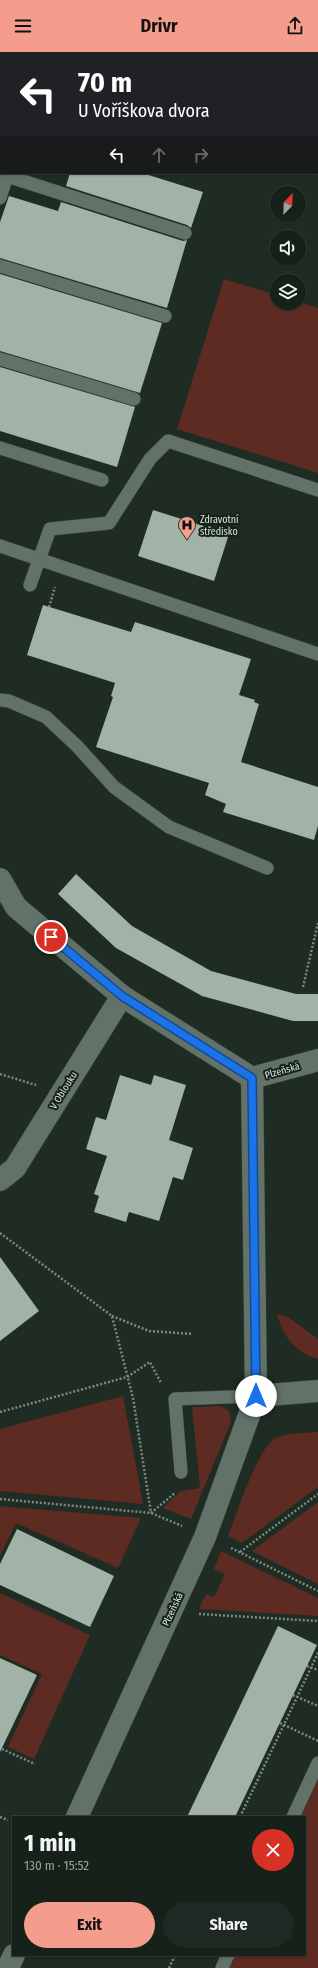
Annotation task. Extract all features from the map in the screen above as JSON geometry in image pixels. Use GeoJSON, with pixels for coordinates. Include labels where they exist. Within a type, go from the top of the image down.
{"type":"FeatureCollection","features":[{"type":"Feature","properties":{"kind":"street"},"geometry":{"type":"LineString","coordinates":[[0,879],[16,907],[122,996],[252,1078]]}},
{"type":"Feature","properties":{"kind":"street","name":"V Oblouku"},"geometry":{"type":"LineString","coordinates":[[0,1180],[14,1168],[122,996]]}},
{"type":"Feature","properties":{"kind":"street","name":"Plzeňská"},"geometry":{"type":"LineString","coordinates":[[77,1816],[205,1537],[256,1396],[252,1078],[318,1060]]}},
{"type":"Feature","properties":{"kind":"street"},"geometry":{"type":"LineString","coordinates":[[256,1396],[318,1392]]}},
{"type":"Feature","properties":{"kind":"street"},"geometry":{"type":"LineString","coordinates":[[8,1968],[14,1956]]}},
{"type":"Feature","properties":{"kind":"lane"},"geometry":{"type":"LineString","coordinates":[[0,198],[7,176],[185,233]]}},
{"type":"Feature","properties":{"kind":"lane"},"geometry":{"type":"LineString","coordinates":[[0,266],[165,316]]}},
{"type":"Feature","properties":{"kind":"lane"},"geometry":{"type":"LineString","coordinates":[[0,359],[134,399]]}},
{"type":"Feature","properties":{"kind":"lane"},"geometry":{"type":"LineString","coordinates":[[30,585],[50,529],[109,523],[150,459],[168,441],[318,490]]}},
{"type":"Feature","properties":{"kind":"lane"},"geometry":{"type":"LineString","coordinates":[[0,448],[102,480]]}},
{"type":"Feature","properties":{"kind":"lane"},"geometry":{"type":"LineString","coordinates":[[0,546],[318,654]]}},
{"type":"Feature","properties":{"kind":"lane"},"geometry":{"type":"LineString","coordinates":[[0,700],[9,701],[46,717],[77,746],[114,787],[169,827],[267,868]]}},
{"type":"Feature","properties":{"kind":"lane"},"geometry":{"type":"LineString","coordinates":[[181,1472],[175,1399],[256,1396]]}},
{"type":"Feature","properties":{"kind":"lane"},"geometry":{"type":"LineString","coordinates":[[293,1816],[318,1763]]}},
{"type":"Feature","properties":{"kind":"lane"},"geometry":{"type":"LineString","coordinates":[[222,1968],[228,1956]]}},
{"type":"Feature","properties":{"kind":"path"},"geometry":{"type":"LineString","coordinates":[[303,987],[318,923]]}},
{"type":"Feature","properties":{"kind":"path"},"geometry":{"type":"LineString","coordinates":[[0,1074],[61,1093]]}},
{"type":"Feature","properties":{"kind":"path"},"geometry":{"type":"LineString","coordinates":[[0,1233],[112,1316],[149,1331],[194,1334]]}},
{"type":"Feature","properties":{"kind":"path"},"geometry":{"type":"LineString","coordinates":[[112,1316],[133,1398],[151,1513]]}},
{"type":"Feature","properties":{"kind":"path"},"geometry":{"type":"LineString","coordinates":[[0,1412],[127,1377],[150,1362]]}},
{"type":"Feature","properties":{"kind":"path"},"geometry":{"type":"LineString","coordinates":[[151,1513],[179,1489],[181,1472]]}},
{"type":"Feature","properties":{"kind":"path"},"geometry":{"type":"LineString","coordinates":[[240,1552],[318,1494]]}},
{"type":"Feature","properties":{"kind":"path"},"geometry":{"type":"LineString","coordinates":[[0,1499],[151,1513],[183,1527]]}},
{"type":"Feature","properties":{"kind":"path"},"geometry":{"type":"LineString","coordinates":[[231,1548],[318,1591]]}},
{"type":"Feature","properties":{"kind":"path"},"geometry":{"type":"LineString","coordinates":[[170,1613],[318,1621]]}},
{"type":"Feature","properties":{"kind":"path"},"geometry":{"type":"LineString","coordinates":[[240,1816],[318,1653]]}},
{"type":"Feature","properties":{"kind":"path"},"geometry":{"type":"LineString","coordinates":[[307,1666],[318,1670]]}},
{"type":"Feature","properties":{"kind":"path"},"geometry":{"type":"LineString","coordinates":[[293,1695],[318,1706]]}},
{"type":"Feature","properties":{"kind":"path"},"geometry":{"type":"LineString","coordinates":[[280,1723],[318,1741]]}},
{"type":"Feature","properties":{"kind":"path"},"geometry":{"type":"LineString","coordinates":[[2,1749],[35,1764]]}},
{"type":"Feature","properties":{"kind":"path"},"geometry":{"type":"LineString","coordinates":[[0,1817],[8,1820]]}},
{"type":"Feature","properties":{"kind":"path"},"geometry":{"type":"LineString","coordinates":[[169,1968],[175,1956]]}},
{"type":"Feature","properties":{"kind":"shaded area"},"geometry":{"type":"Polygon","coordinates":[[[224,279],[270,293],[270,310],[306,310],[306,304],[318,308],[318,473],[177,429],[224,279]]]}},
{"type":"Feature","properties":{"kind":"shaded area"},"geometry":{"type":"Polygon","coordinates":[[[277,1314],[288,1317],[318,1339],[318,1359],[303,1353],[291,1342],[283,1329],[277,1314]]]}},
{"type":"Feature","properties":{"kind":"shaded area"},"geometry":{"type":"Polygon","coordinates":[[[123,1396],[143,1504],[0,1491],[0,1429],[123,1396]]]}},
{"type":"Feature","properties":{"kind":"shaded area"},"geometry":{"type":"Polygon","coordinates":[[[221,1406],[229,1411],[231,1422],[191,1519],[163,1508],[181,1491],[200,1488],[192,1407],[221,1406]]]}},
{"type":"Feature","properties":{"kind":"shaded area"},"geometry":{"type":"Polygon","coordinates":[[[318,1432],[318,1487],[242,1543],[228,1536],[248,1482],[262,1454],[269,1444],[276,1438],[286,1435],[318,1432]]]}},
{"type":"Feature","properties":{"kind":"shaded area"},"geometry":{"type":"Polygon","coordinates":[[[318,1502],[318,1584],[252,1551],[318,1502]]]}},
{"type":"Feature","properties":{"kind":"shaded area"},"geometry":{"type":"Polygon","coordinates":[[[0,1506],[141,1518],[118,1568],[16,1523],[0,1556],[0,1506]]]}},
{"type":"Feature","properties":{"kind":"shaded area"},"geometry":{"type":"Polygon","coordinates":[[[221,1551],[318,1598],[318,1616],[199,1609],[206,1594],[214,1597],[225,1574],[214,1569],[221,1551]]]}},
{"type":"Feature","properties":{"kind":"shaded area"},"geometry":{"type":"Polygon","coordinates":[[[0,1593],[90,1635],[34,1759],[8,1747],[42,1674],[0,1655],[0,1593]]]}},
{"type":"Feature","properties":{"kind":"shaded area"},"geometry":{"type":"Polygon","coordinates":[[[318,1780],[318,1968],[230,1968],[236,1956],[306,1956],[306,1816],[301,1816],[318,1780]]]}},
{"type":"Feature","properties":{"kind":"building"},"geometry":{"type":"Polygon","coordinates":[[[70,174],[145,174],[203,192],[191,228],[187,225],[66,186],[70,174]]]}},
{"type":"Feature","properties":{"kind":"building"},"geometry":{"type":"Polygon","coordinates":[[[9,196],[58,211],[61,202],[183,241],[187,240],[167,308],[0,258],[0,222],[9,196]]]}},
{"type":"Feature","properties":{"kind":"building"},"geometry":{"type":"Polygon","coordinates":[[[0,274],[162,323],[140,393],[0,351],[0,274]]]}},
{"type":"Feature","properties":{"kind":"building"},"geometry":{"type":"Polygon","coordinates":[[[0,367],[135,407],[117,467],[0,431],[0,367]]]}},
{"type":"Feature","properties":{"kind":"building"},"geometry":{"type":"Polygon","coordinates":[[[153,510],[229,534],[214,581],[138,556],[153,510]]]}},
{"type":"Feature","properties":{"kind":"building"},"geometry":{"type":"Polygon","coordinates":[[[43,605],[131,632],[135,622],[251,659],[239,695],[255,700],[254,702],[259,704],[241,762],[318,787],[318,826],[314,840],[223,812],[226,804],[205,795],[209,783],[96,747],[113,697],[111,696],[115,683],[27,655],[43,605]]]}},
{"type":"Feature","properties":{"kind":"building"},"geometry":{"type":"Polygon","coordinates":[[[76,874],[132,926],[211,971],[296,994],[318,994],[318,1021],[293,1021],[202,996],[116,948],[58,894],[76,874]]]}},
{"type":"Feature","properties":{"kind":"building"},"geometry":{"type":"Polygon","coordinates":[[[120,1075],[151,1085],[154,1075],[186,1085],[169,1140],[193,1148],[183,1180],[173,1177],[159,1221],[129,1212],[126,1222],[94,1212],[99,1196],[94,1194],[107,1156],[86,1149],[96,1117],[106,1120],[120,1075]]]}},
{"type":"Feature","properties":{"kind":"building"},"geometry":{"type":"Polygon","coordinates":[[[0,1257],[39,1311],[0,1341],[0,1257]]]}},
{"type":"Feature","properties":{"kind":"building"},"geometry":{"type":"Polygon","coordinates":[[[17,1529],[114,1576],[90,1627],[0,1585],[0,1564],[17,1529]]]}},
{"type":"Feature","properties":{"kind":"building"},"geometry":{"type":"Polygon","coordinates":[[[278,1626],[317,1645],[235,1816],[187,1816],[278,1626]]]}},
{"type":"Feature","properties":{"kind":"building"},"geometry":{"type":"Polygon","coordinates":[[[0,1658],[37,1675],[0,1752],[0,1658]]]}},
{"type":"Feature","properties":{"kind":"place","name":"Zdravotní středisko"},"geometry":{"type":"Point","coordinates":[187,540]}},
{"type":"Feature","properties":{"kind":"route"},"geometry":{"type":"LineString","coordinates":[[51,937],[122,996],[252,1078],[256,1396]]}}]}
